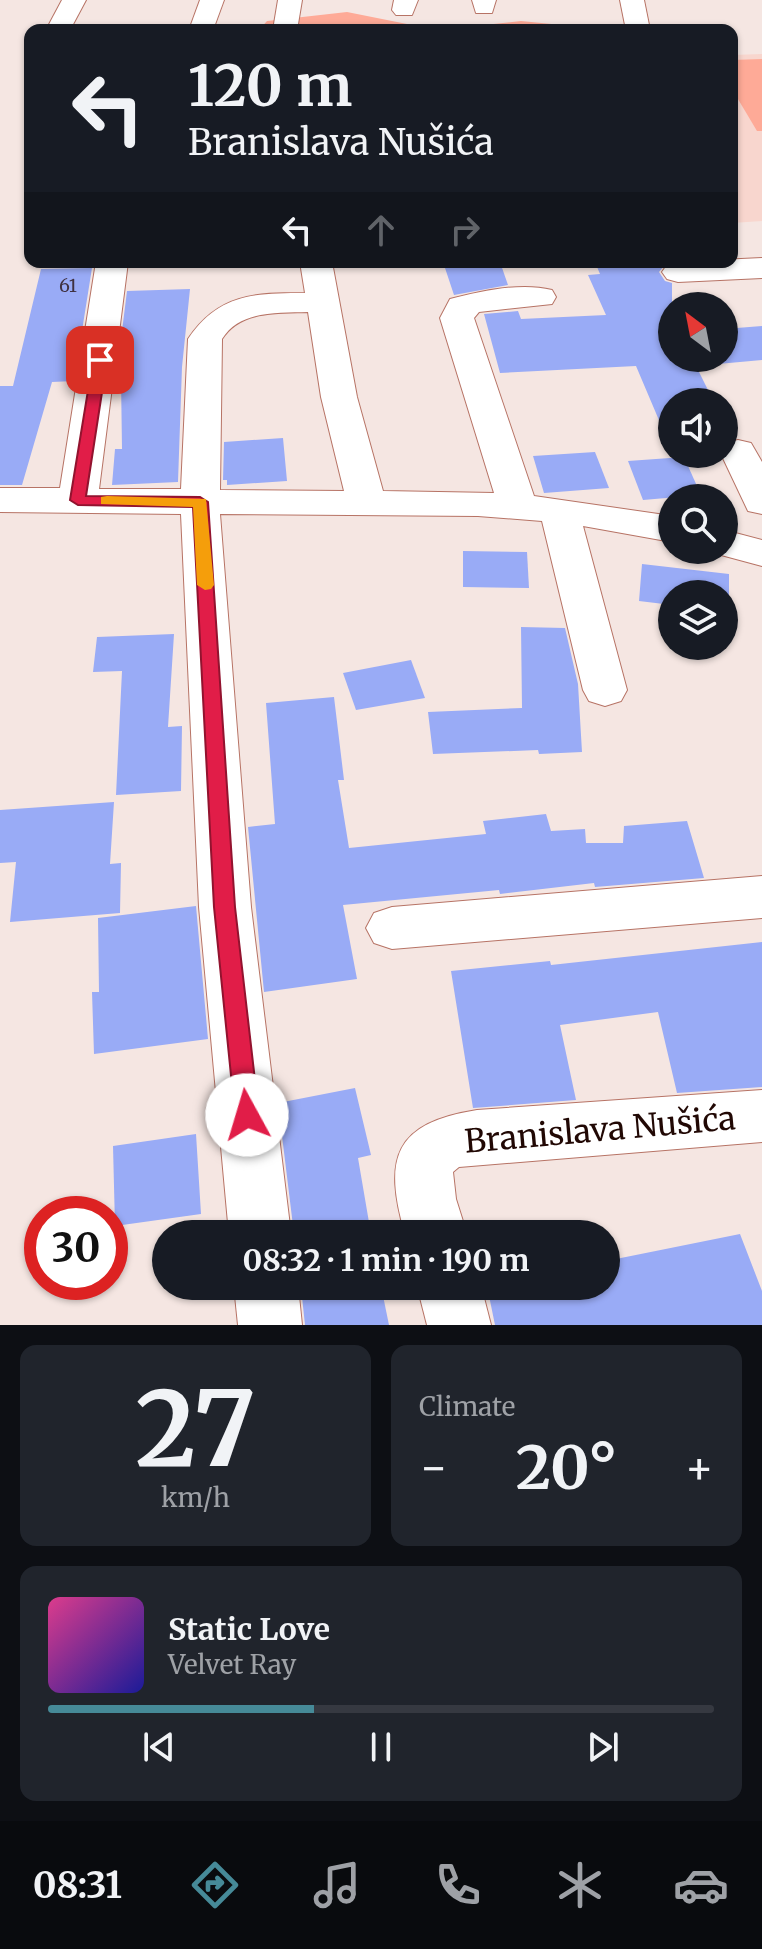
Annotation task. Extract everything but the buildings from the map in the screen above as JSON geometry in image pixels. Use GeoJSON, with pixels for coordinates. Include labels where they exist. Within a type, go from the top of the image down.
{"type":"FeatureCollection","features":[{"type":"Feature","properties":{"kind":"street"},"geometry":{"type":"LineString","coordinates":[[61,24],[74,0]]}},
{"type":"Feature","properties":{"kind":"street"},"geometry":{"type":"LineString","coordinates":[[203,24],[212,0]]}},
{"type":"Feature","properties":{"kind":"street"},"geometry":{"type":"LineString","coordinates":[[286,24],[290,0]]}},
{"type":"Feature","properties":{"kind":"street"},"geometry":{"type":"LineString","coordinates":[[632,0],[637,24]]}},
{"type":"Feature","properties":{"kind":"street"},"geometry":{"type":"LineString","coordinates":[[78,500],[111,268]]}},
{"type":"Feature","properties":{"kind":"street"},"geometry":{"type":"LineString","coordinates":[[317,268],[339,397],[367,504]]}},
{"type":"Feature","properties":{"kind":"street"},"geometry":{"type":"LineString","coordinates":[[678,272],[762,268]]}},
{"type":"Feature","properties":{"kind":"street"},"geometry":{"type":"LineString","coordinates":[[518,507],[457,318],[462,306],[540,297]]}},
{"type":"Feature","properties":{"kind":"street"},"geometry":{"type":"LineString","coordinates":[[259,1220],[225,907],[200,502],[205,339],[211,325],[226,313],[253,307],[323,302]]}},
{"type":"Feature","properties":{"kind":"street"},"geometry":{"type":"LineString","coordinates":[[738,451],[762,502]]}},
{"type":"Feature","properties":{"kind":"street"},"geometry":{"type":"LineString","coordinates":[[0,500],[518,507],[559,510],[658,527]]}},
{"type":"Feature","properties":{"kind":"street"},"geometry":{"type":"LineString","coordinates":[[559,510],[605,690]]}},
{"type":"Feature","properties":{"kind":"street"},"geometry":{"type":"LineString","coordinates":[[738,547],[762,553]]}},
{"type":"Feature","properties":{"kind":"street"},"geometry":{"type":"LineString","coordinates":[[392,928],[762,897]]}},
{"type":"Feature","properties":{"kind":"street","name":"Branislava Nušića"},"geometry":{"type":"LineString","coordinates":[[432,1220],[422,1180],[425,1160],[441,1144],[477,1137],[762,1116]]}},
{"type":"Feature","properties":{"kind":"street"},"geometry":{"type":"LineString","coordinates":[[267,1300],[270,1325]]}},
{"type":"Feature","properties":{"kind":"street"},"geometry":{"type":"LineString","coordinates":[[453,1300],[459,1325]]}},
{"type":"Feature","properties":{"kind":"shaded area"},"geometry":{"type":"Polygon","coordinates":[[[347,12],[407,24],[264,24],[267,21],[347,12]]]}},
{"type":"Feature","properties":{"kind":"shaded area"},"geometry":{"type":"Polygon","coordinates":[[[521,21],[551,24],[493,24],[521,21]]]}},
{"type":"Feature","properties":{"kind":"shaded area"},"geometry":{"type":"Polygon","coordinates":[[[762,54],[762,221],[738,223],[738,55],[762,54]]]}},
{"type":"Feature","properties":{"kind":"shaded area"},"geometry":{"type":"Polygon","coordinates":[[[762,59],[762,131],[757,131],[738,99],[738,60],[762,59]]]}},
{"type":"Feature","properties":{"kind":"slow traffic"},"geometry":{"type":"LineString","coordinates":[[107,501],[200,502],[205,585]]}},
{"type":"Feature","properties":{"kind":"route"},"geometry":{"type":"LineString","coordinates":[[100,360],[78,500],[200,502],[225,907],[247,1115]]}}]}
